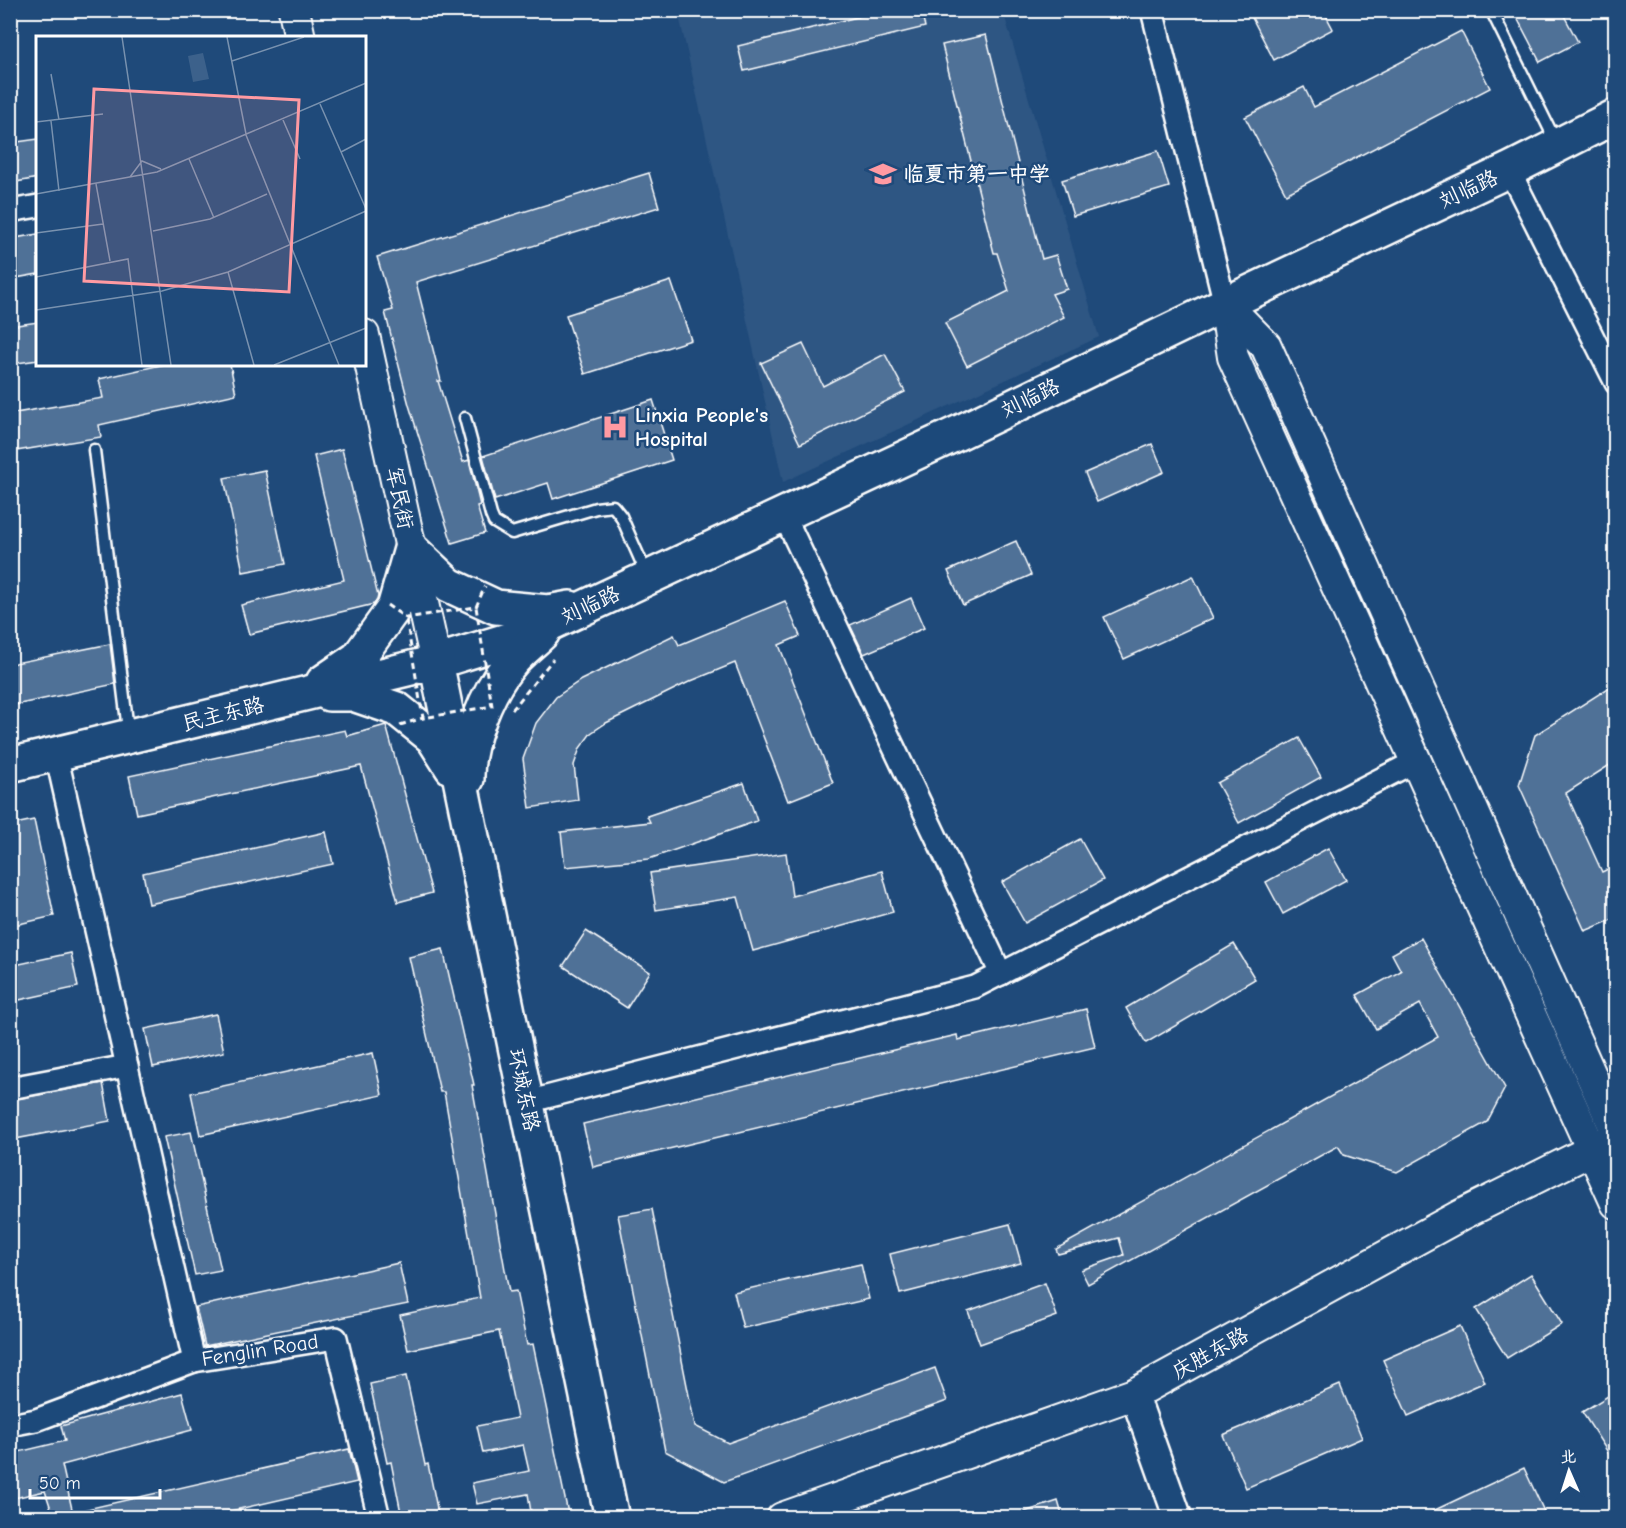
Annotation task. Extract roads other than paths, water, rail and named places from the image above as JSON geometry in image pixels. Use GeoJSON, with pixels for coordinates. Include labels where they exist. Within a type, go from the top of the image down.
{"type":"FeatureCollection","features":[{"type":"Feature","properties":{"kind":"main road"},"geometry":{"type":"LineString","coordinates":[[294,10],[300,36]]}},
{"type":"Feature","properties":{"kind":"main road","name":"刘临路"},"geometry":{"type":"LineString","coordinates":[[436,662],[530,633],[960,432],[1509,170],[1616,116]]}},
{"type":"Feature","properties":{"kind":"main road"},"geometry":{"type":"LineString","coordinates":[[1225,304],[1233,357],[1416,760],[1603,1143],[1616,1203]]}},
{"type":"Feature","properties":{"kind":"main road"},"geometry":{"type":"LineString","coordinates":[[1225,304],[1266,346],[1616,1131]]}},
{"type":"Feature","properties":{"kind":"main road","name":"军民街"},"geometry":{"type":"LineString","coordinates":[[366,344],[436,662]]}},
{"type":"Feature","properties":{"kind":"main road"},"geometry":{"type":"LineString","coordinates":[[306,693],[358,658],[364,650],[394,608],[411,549],[449,585],[496,607],[548,612],[599,601]]}},
{"type":"Feature","properties":{"kind":"main road"},"geometry":{"type":"LineString","coordinates":[[469,822],[467,767],[480,713],[509,665],[549,626],[599,601]]}},
{"type":"Feature","properties":{"kind":"main road","name":"民主东路"},"geometry":{"type":"LineString","coordinates":[[10,765],[436,662]]}},
{"type":"Feature","properties":{"kind":"main road","name":"环城东路"},"geometry":{"type":"LineString","coordinates":[[436,662],[612,1518]]}},
{"type":"Feature","properties":{"kind":"main road"},"geometry":{"type":"LineString","coordinates":[[306,693],[353,694],[397,709],[433,738],[458,777],[469,822]]}},
{"type":"Feature","properties":{"kind":"main road","name":"庆胜东路"},"geometry":{"type":"LineString","coordinates":[[782,1518],[1134,1394],[1461,1215],[1603,1143]]}},
{"type":"Feature","properties":{"kind":"street"},"geometry":{"type":"LineString","coordinates":[[1152,10],[1225,304]]}},
{"type":"Feature","properties":{"kind":"street"},"geometry":{"type":"LineString","coordinates":[[1509,170],[1616,383]]}},
{"type":"Feature","properties":{"kind":"street"},"geometry":{"type":"LineString","coordinates":[[10,211],[36,206]]}},
{"type":"Feature","properties":{"kind":"street"},"geometry":{"type":"LineString","coordinates":[[784,514],[1001,974]]}},
{"type":"Feature","properties":{"kind":"street"},"geometry":{"type":"LineString","coordinates":[[56,754],[194,1361]]}},
{"type":"Feature","properties":{"kind":"street"},"geometry":{"type":"LineString","coordinates":[[527,1102],[975,987],[1416,760]]}},
{"type":"Feature","properties":{"kind":"street"},"geometry":{"type":"LineString","coordinates":[[10,1088],[127,1066]]}},
{"type":"Feature","properties":{"kind":"street","name":"Fenglin Road"},"geometry":{"type":"LineString","coordinates":[[10,1425],[36,1420],[194,1361],[336,1338],[380,1518]]}},
{"type":"Feature","properties":{"kind":"street"},"geometry":{"type":"LineString","coordinates":[[1134,1394],[1178,1518]]}},
{"type":"Feature","properties":{"kind":"lane"},"geometry":{"type":"LineString","coordinates":[[1491,10],[1558,145]]}},
{"type":"Feature","properties":{"kind":"lane"},"geometry":{"type":"LineString","coordinates":[[465,418],[491,515],[495,522],[512,533],[596,508],[613,506],[621,516],[648,578]]}},
{"type":"Feature","properties":{"kind":"lane"},"geometry":{"type":"LineString","coordinates":[[94,450],[128,730]]}},
{"type":"Feature","properties":{"kind":"place","name":"临夏市第一中学"},"geometry":{"type":"Point","coordinates":[883,174]}},
{"type":"Feature","properties":{"kind":"place","name":"Linxia People's Hospital"},"geometry":{"type":"Point","coordinates":[615,427]}}]}
